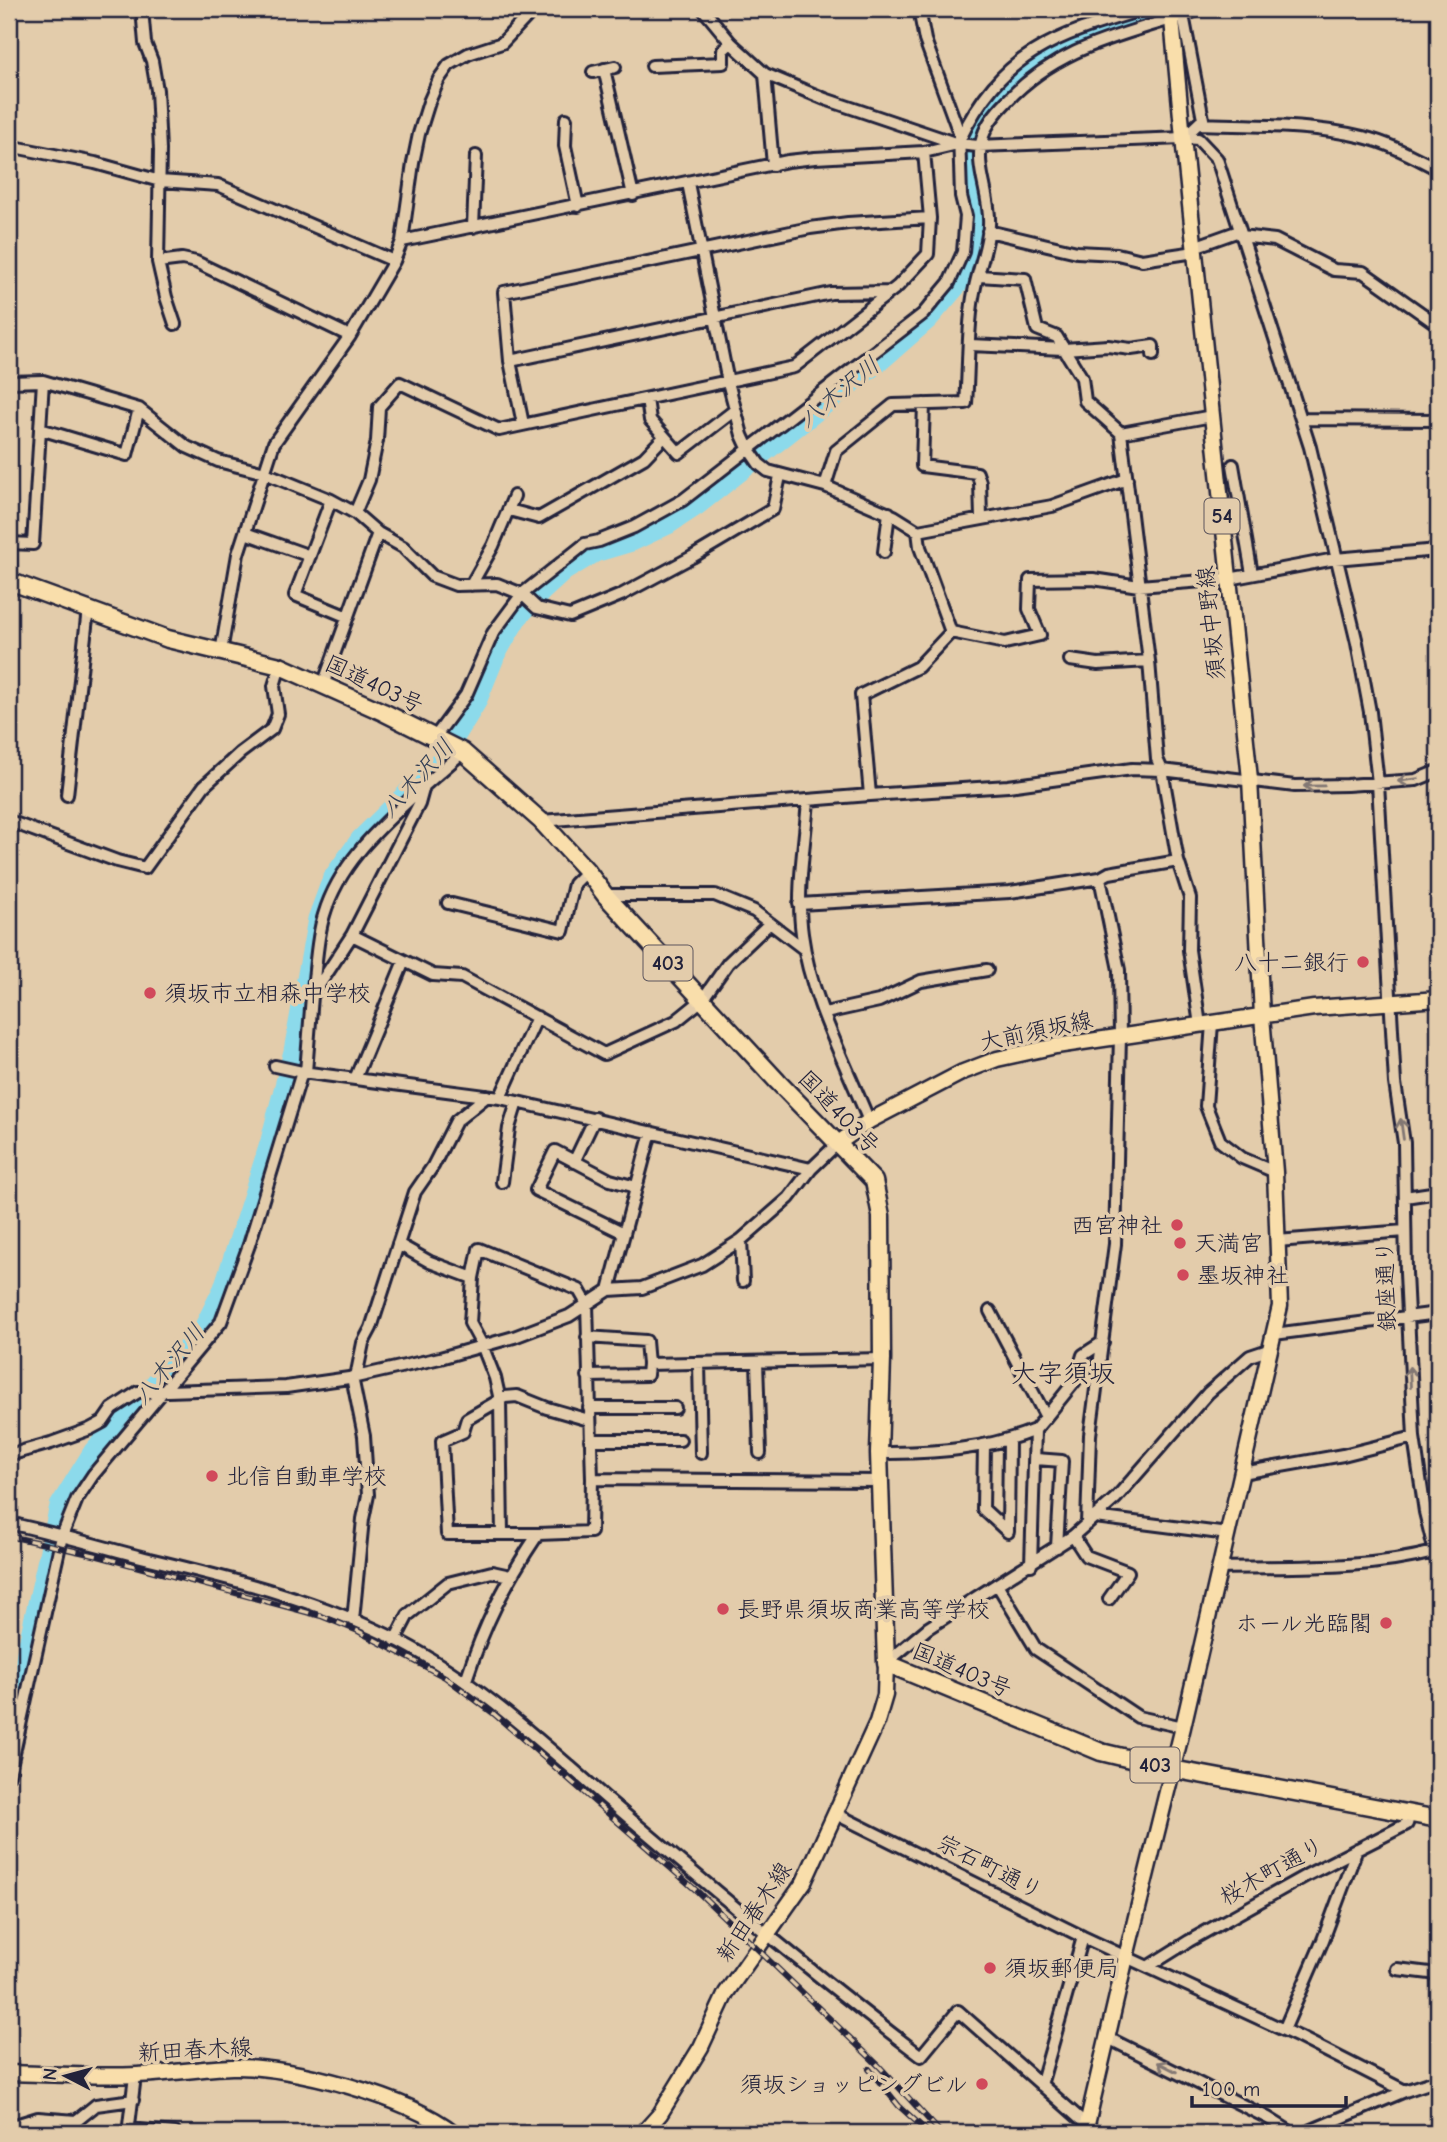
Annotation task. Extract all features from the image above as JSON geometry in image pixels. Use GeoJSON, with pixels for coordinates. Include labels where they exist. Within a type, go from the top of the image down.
{"type":"FeatureCollection","features":[{"type":"Feature","properties":{"kind":"highway","name":"国道403号"},"geometry":{"type":"LineString","coordinates":[[10,581],[168,639],[280,666],[463,751],[541,821],[702,1000],[874,1181],[881,1216],[880,1481],[886,1663],[1101,1752],[1172,1769],[1438,1819]]}},
{"type":"Feature","properties":{"kind":"main road","name":"須坂中野線"},"geometry":{"type":"LineString","coordinates":[[1090,2130],[1126,1957],[1183,1727],[1280,1306],[1275,1172],[1262,1016],[1250,779],[1177,81],[1174,15]]}},
{"type":"Feature","properties":{"kind":"main road"},"geometry":{"type":"LineString","coordinates":[[1262,1016],[1314,1008],[1438,999]]}},
{"type":"Feature","properties":{"kind":"main road","name":"大前須坂線"},"geometry":{"type":"LineString","coordinates":[[838,1144],[869,1121],[963,1072],[997,1059],[1056,1046],[1262,1016]]}},
{"type":"Feature","properties":{"kind":"main road","name":"新田春木線"},"geometry":{"type":"LineString","coordinates":[[643,2133],[660,2114],[701,2048],[726,1993],[804,1882],[877,1722],[885,1695],[886,1663]]}},
{"type":"Feature","properties":{"kind":"main road","name":"新田春木線"},"geometry":{"type":"LineString","coordinates":[[9,2073],[135,2076],[234,2067],[279,2070],[320,2078],[393,2100],[454,2133]]}},
{"type":"Feature","properties":{"kind":"street"},"geometry":{"type":"LineString","coordinates":[[142,9],[145,43],[152,61],[157,90],[160,181],[158,262],[175,324]]}},
{"type":"Feature","properties":{"kind":"street"},"geometry":{"type":"LineString","coordinates":[[221,652],[238,554],[274,443],[350,336],[394,261],[402,242],[419,134],[439,79],[449,65],[468,54],[502,43],[534,9]]}},
{"type":"Feature","properties":{"kind":"street"},"geometry":{"type":"LineString","coordinates":[[703,9],[731,43],[765,74],[825,99],[961,144],[980,146],[1183,138],[1203,120],[1195,81],[1174,15]]}},
{"type":"Feature","properties":{"kind":"street"},"geometry":{"type":"LineString","coordinates":[[435,737],[467,695],[493,633],[522,594],[584,544],[634,527],[683,500],[923,314],[948,283],[963,252],[966,216],[961,195],[961,144],[925,40],[919,9]]}},
{"type":"Feature","properties":{"kind":"street"},"geometry":{"type":"LineString","coordinates":[[961,144],[972,116],[1004,73],[1043,45],[1082,28],[1145,9]]}},
{"type":"Feature","properties":{"kind":"street"},"geometry":{"type":"LineString","coordinates":[[825,486],[836,451],[893,405],[966,403],[974,291],[988,231],[990,205],[981,177],[980,146],[1000,108],[1025,82],[1049,64],[1082,47],[1174,15],[1201,9]]}},
{"type":"Feature","properties":{"kind":"street"},"geometry":{"type":"LineString","coordinates":[[652,66],[723,64],[723,50],[731,43]]}},
{"type":"Feature","properties":{"kind":"street"},"geometry":{"type":"LineString","coordinates":[[604,70],[633,195]]}},
{"type":"Feature","properties":{"kind":"street"},"geometry":{"type":"LineString","coordinates":[[765,74],[773,165]]}},
{"type":"Feature","properties":{"kind":"street"},"geometry":{"type":"LineString","coordinates":[[1177,81],[1195,81]]}},
{"type":"Feature","properties":{"kind":"street"},"geometry":{"type":"LineString","coordinates":[[566,119],[565,146],[578,206]]}},
{"type":"Feature","properties":{"kind":"street"},"geometry":{"type":"LineString","coordinates":[[1199,124],[1284,127],[1365,137],[1401,150],[1438,169]]}},
{"type":"Feature","properties":{"kind":"street","name":"銀座通り"},"geometry":{"type":"LineString","coordinates":[[1183,138],[1198,139],[1217,159],[1302,419],[1359,654],[1370,712],[1378,783],[1395,1083],[1404,1143],[1409,1367],[1414,1437],[1425,1513],[1438,1565]]}},
{"type":"Feature","properties":{"kind":"street"},"geometry":{"type":"LineString","coordinates":[[402,242],[773,165],[815,158],[924,152],[961,144]]}},
{"type":"Feature","properties":{"kind":"street"},"geometry":{"type":"LineString","coordinates":[[9,146],[95,163],[160,181],[218,185],[394,261]]}},
{"type":"Feature","properties":{"kind":"street"},"geometry":{"type":"LineString","coordinates":[[355,513],[369,480],[377,441],[379,407],[400,383],[499,430],[794,367],[890,292],[922,263],[928,254],[930,218],[924,152]]}},
{"type":"Feature","properties":{"kind":"street"},"geometry":{"type":"LineString","coordinates":[[473,227],[476,156]]}},
{"type":"Feature","properties":{"kind":"street"},"geometry":{"type":"LineString","coordinates":[[688,183],[735,410],[749,449],[759,464],[780,476],[825,486],[889,513],[918,531],[1052,506],[1127,479]]}},
{"type":"Feature","properties":{"kind":"street"},"geometry":{"type":"LineString","coordinates":[[523,424],[510,360],[504,292],[810,228],[930,218]]}},
{"type":"Feature","properties":{"kind":"street"},"geometry":{"type":"LineString","coordinates":[[988,231],[1077,252],[1117,254],[1142,260],[1194,249],[1240,233],[1275,240],[1334,270],[1363,272],[1438,325]]}},
{"type":"Feature","properties":{"kind":"street"},"geometry":{"type":"LineString","coordinates":[[158,262],[182,259],[196,262],[350,336]]}},
{"type":"Feature","properties":{"kind":"street"},"geometry":{"type":"LineString","coordinates":[[979,276],[1025,279],[1037,328],[1057,337],[1082,378],[1085,401],[1121,433],[1149,661],[1157,759],[1162,769],[1178,860],[1190,898],[1189,950],[1206,1024],[1206,1106],[1220,1141],[1242,1158],[1275,1172]]}},
{"type":"Feature","properties":{"kind":"street"},"geometry":{"type":"LineString","coordinates":[[510,360],[831,292],[890,292]]}},
{"type":"Feature","properties":{"kind":"street"},"geometry":{"type":"LineString","coordinates":[[970,345],[1064,349],[1108,346],[1131,349],[1153,346],[1153,355]]}},
{"type":"Feature","properties":{"kind":"street"},"geometry":{"type":"LineString","coordinates":[[9,382],[43,382],[139,409],[187,447],[218,461],[265,473],[331,499],[355,513],[378,533],[403,547],[432,576],[456,585],[497,584],[522,594],[537,608],[570,616],[621,595],[773,509],[780,476]]}},
{"type":"Feature","properties":{"kind":"street"},"geometry":{"type":"LineString","coordinates":[[10,581],[9,545],[33,544],[43,382]]}},
{"type":"Feature","properties":{"kind":"street"},"geometry":{"type":"LineString","coordinates":[[647,399],[650,419],[679,453],[735,410]]}},
{"type":"Feature","properties":{"kind":"street"},"geometry":{"type":"LineString","coordinates":[[925,404],[922,466],[977,472],[981,482],[981,518]]}},
{"type":"Feature","properties":{"kind":"street"},"geometry":{"type":"LineString","coordinates":[[40,429],[127,455],[139,409]]}},
{"type":"Feature","properties":{"kind":"street"},"geometry":{"type":"LineString","coordinates":[[1121,433],[1212,416]]}},
{"type":"Feature","properties":{"kind":"street"},"geometry":{"type":"LineString","coordinates":[[1302,419],[1438,420]]}},
{"type":"Feature","properties":{"kind":"street"},"geometry":{"type":"LineString","coordinates":[[509,510],[539,518],[644,458],[664,437]]}},
{"type":"Feature","properties":{"kind":"street"},"geometry":{"type":"LineString","coordinates":[[1233,466],[1252,574]]}},
{"type":"Feature","properties":{"kind":"street"},"geometry":{"type":"LineString","coordinates":[[471,585],[493,546],[514,496]]}},
{"type":"Feature","properties":{"kind":"street"},"geometry":{"type":"LineString","coordinates":[[331,499],[295,595],[348,617]]}},
{"type":"Feature","properties":{"kind":"street"},"geometry":{"type":"LineString","coordinates":[[884,552],[889,513]]}},
{"type":"Feature","properties":{"kind":"street"},"geometry":{"type":"LineString","coordinates":[[918,531],[920,547],[951,632]]}},
{"type":"Feature","properties":{"kind":"street"},"geometry":{"type":"LineString","coordinates":[[245,533],[310,556]]}},
{"type":"Feature","properties":{"kind":"street"},"geometry":{"type":"LineString","coordinates":[[323,685],[378,533]]}},
{"type":"Feature","properties":{"kind":"street"},"geometry":{"type":"LineString","coordinates":[[951,632],[1005,643],[1040,635],[1029,609],[1030,580],[1093,579],[1139,586],[1229,579],[1335,559],[1438,550]]}},
{"type":"Feature","properties":{"kind":"street"},"geometry":{"type":"LineString","coordinates":[[67,795],[88,609]]}},
{"type":"Feature","properties":{"kind":"street"},"geometry":{"type":"LineString","coordinates":[[870,795],[861,695],[918,667],[951,632]]}},
{"type":"Feature","properties":{"kind":"street"},"geometry":{"type":"LineString","coordinates":[[1070,660],[1098,664],[1149,661]]}},
{"type":"Feature","properties":{"kind":"street"},"geometry":{"type":"LineString","coordinates":[[9,821],[117,861],[145,868],[204,786],[240,753],[272,729],[278,714],[274,686],[280,666]]}},
{"type":"Feature","properties":{"kind":"street"},"geometry":{"type":"LineString","coordinates":[[9,1775],[62,1536],[77,1499],[93,1475],[221,1322],[249,1245],[304,1072],[323,916],[336,883],[365,842],[463,751]]}},
{"type":"Feature","properties":{"kind":"street"},"geometry":{"type":"LineString","coordinates":[[541,821],[1008,786],[1132,769],[1162,769],[1295,786],[1378,783],[1416,779],[1438,771]]}},
{"type":"Feature","properties":{"kind":"street"},"geometry":{"type":"LineString","coordinates":[[312,996],[352,935],[419,804],[424,786]]}},
{"type":"Feature","properties":{"kind":"street"},"geometry":{"type":"LineString","coordinates":[[808,800],[799,904],[804,949],[825,1013],[869,1121]]}},
{"type":"Feature","properties":{"kind":"street"},"geometry":{"type":"LineString","coordinates":[[799,904],[1010,892],[1100,878],[1109,873],[1178,860]]}},
{"type":"Feature","properties":{"kind":"street"},"geometry":{"type":"LineString","coordinates":[[448,903],[564,930],[574,884],[587,871]]}},
{"type":"Feature","properties":{"kind":"street"},"geometry":{"type":"LineString","coordinates":[[1091,1521],[1090,1435],[1115,1244],[1120,1036],[1119,970],[1100,878]]}},
{"type":"Feature","properties":{"kind":"street"},"geometry":{"type":"LineString","coordinates":[[605,895],[715,895],[754,911],[804,949]]}},
{"type":"Feature","properties":{"kind":"street"},"geometry":{"type":"LineString","coordinates":[[352,935],[433,975],[462,977],[604,1054],[676,1021],[702,1000],[728,963],[770,923]]}},
{"type":"Feature","properties":{"kind":"street"},"geometry":{"type":"LineString","coordinates":[[355,1079],[404,961]]}},
{"type":"Feature","properties":{"kind":"street"},"geometry":{"type":"LineString","coordinates":[[825,1013],[879,1001],[920,981],[987,970]]}},
{"type":"Feature","properties":{"kind":"street"},"geometry":{"type":"LineString","coordinates":[[500,1098],[537,1017]]}},
{"type":"Feature","properties":{"kind":"street"},"geometry":{"type":"LineString","coordinates":[[275,1066],[500,1098],[811,1169]]}},
{"type":"Feature","properties":{"kind":"street"},"geometry":{"type":"LineString","coordinates":[[353,1620],[363,1519],[368,1495],[365,1436],[354,1377],[415,1192],[433,1166],[456,1121],[487,1096]]}},
{"type":"Feature","properties":{"kind":"street"},"geometry":{"type":"LineString","coordinates":[[502,1182],[509,1128],[517,1102]]}},
{"type":"Feature","properties":{"kind":"street"},"geometry":{"type":"LineString","coordinates":[[574,1162],[594,1118]]}},
{"type":"Feature","properties":{"kind":"street"},"geometry":{"type":"LineString","coordinates":[[609,1290],[651,1132]]}},
{"type":"Feature","properties":{"kind":"street"},"geometry":{"type":"LineString","coordinates":[[9,1455],[90,1429],[103,1422],[112,1409],[138,1392],[286,1387],[354,1377],[440,1358],[514,1336],[569,1316],[609,1290],[642,1289],[702,1265],[741,1240],[789,1198],[811,1169],[838,1144]]}},
{"type":"Feature","properties":{"kind":"street"},"geometry":{"type":"LineString","coordinates":[[624,1233],[536,1190],[555,1152],[610,1180],[636,1187]]}},
{"type":"Feature","properties":{"kind":"street"},"geometry":{"type":"LineString","coordinates":[[1405,1197],[1438,1192]]}},
{"type":"Feature","properties":{"kind":"street"},"geometry":{"type":"LineString","coordinates":[[1277,1241],[1405,1231]]}},
{"type":"Feature","properties":{"kind":"street"},"geometry":{"type":"LineString","coordinates":[[741,1240],[743,1281]]}},
{"type":"Feature","properties":{"kind":"street"},"geometry":{"type":"LineString","coordinates":[[398,1244],[429,1262],[473,1278]]}},
{"type":"Feature","properties":{"kind":"street"},"geometry":{"type":"LineString","coordinates":[[502,1534],[499,1400],[495,1378],[470,1323],[473,1278],[479,1249],[579,1290],[587,1304],[591,1532],[538,1534],[502,1534],[447,1534],[442,1441],[463,1432],[467,1419],[499,1400],[505,1396],[517,1396],[589,1420]]}},
{"type":"Feature","properties":{"kind":"street"},"geometry":{"type":"LineString","coordinates":[[990,1311],[1046,1417]]}},
{"type":"Feature","properties":{"kind":"street"},"geometry":{"type":"LineString","coordinates":[[886,1663],[928,1628],[1073,1536],[1116,1498],[1208,1393],[1250,1356],[1273,1341],[1438,1313]]}},
{"type":"Feature","properties":{"kind":"street"},"geometry":{"type":"LineString","coordinates":[[587,1338],[646,1341],[648,1364],[647,1375],[588,1376]]}},
{"type":"Feature","properties":{"kind":"street"},"geometry":{"type":"LineString","coordinates":[[880,1453],[924,1453],[984,1445],[1009,1441],[1035,1430],[1075,1381],[1083,1355],[1103,1342]]}},
{"type":"Feature","properties":{"kind":"street"},"geometry":{"type":"LineString","coordinates":[[648,1364],[882,1359]]}},
{"type":"Feature","properties":{"kind":"street"},"geometry":{"type":"LineString","coordinates":[[757,1362],[760,1452]]}},
{"type":"Feature","properties":{"kind":"street"},"geometry":{"type":"LineString","coordinates":[[699,1363],[701,1453]]}},
{"type":"Feature","properties":{"kind":"street"},"geometry":{"type":"LineString","coordinates":[[589,1408],[675,1408]]}},
{"type":"Feature","properties":{"kind":"street"},"geometry":{"type":"LineString","coordinates":[[1031,1564],[1035,1430]]}},
{"type":"Feature","properties":{"kind":"street"},"geometry":{"type":"LineString","coordinates":[[1242,1472],[1343,1455],[1414,1437]]}},
{"type":"Feature","properties":{"kind":"street"},"geometry":{"type":"LineString","coordinates":[[590,1440],[680,1440]]}},
{"type":"Feature","properties":{"kind":"street"},"geometry":{"type":"LineString","coordinates":[[984,1445],[983,1509],[1008,1532],[1009,1441]]}},
{"type":"Feature","properties":{"kind":"street"},"geometry":{"type":"LineString","coordinates":[[1036,1459],[1062,1461],[1057,1547]]}},
{"type":"Feature","properties":{"kind":"street"},"geometry":{"type":"LineString","coordinates":[[592,1479],[880,1481]]}},
{"type":"Feature","properties":{"kind":"street"},"geometry":{"type":"LineString","coordinates":[[1091,1521],[1228,1534]]}},
{"type":"Feature","properties":{"kind":"street"},"geometry":{"type":"LineString","coordinates":[[9,1523],[280,1592],[353,1620],[395,1640],[466,1681],[517,1720],[769,1935],[920,2056],[958,2011],[1090,2130]]}},
{"type":"Feature","properties":{"kind":"street"},"geometry":{"type":"LineString","coordinates":[[466,1681],[481,1635],[510,1576],[538,1534]]}},
{"type":"Feature","properties":{"kind":"street"},"geometry":{"type":"LineString","coordinates":[[1073,1536],[1086,1556],[1128,1572],[1109,1599]]}},
{"type":"Feature","properties":{"kind":"street"},"geometry":{"type":"LineString","coordinates":[[1220,1569],[1364,1564],[1403,1560],[1434,1552]]}},
{"type":"Feature","properties":{"kind":"street"},"geometry":{"type":"LineString","coordinates":[[395,1640],[408,1615],[448,1583],[492,1572],[510,1576]]}},
{"type":"Feature","properties":{"kind":"street"},"geometry":{"type":"LineString","coordinates":[[997,1584],[1036,1649],[1138,1717],[1183,1727]]}},
{"type":"Feature","properties":{"kind":"street","name":"桜木町通り"},"geometry":{"type":"LineString","coordinates":[[1149,1966],[1189,1941],[1408,1824],[1410,1812]]}},
{"type":"Feature","properties":{"kind":"street","name":"宗石町通り"},"geometry":{"type":"LineString","coordinates":[[836,1814],[1083,1937],[1149,1966]]}},
{"type":"Feature","properties":{"kind":"street"},"geometry":{"type":"LineString","coordinates":[[1284,2030],[1324,1940],[1357,1849]]}},
{"type":"Feature","properties":{"kind":"street"},"geometry":{"type":"LineString","coordinates":[[1041,2085],[1083,1937]]}},
{"type":"Feature","properties":{"kind":"street"},"geometry":{"type":"LineString","coordinates":[[1149,1966],[1405,2091]]}},
{"type":"Feature","properties":{"kind":"street"},"geometry":{"type":"LineString","coordinates":[[1397,1969],[1438,1974]]}},
{"type":"Feature","properties":{"kind":"street"},"geometry":{"type":"LineString","coordinates":[[1108,2038],[1257,2112],[1292,2133]]}},
{"type":"Feature","properties":{"kind":"street"},"geometry":{"type":"LineString","coordinates":[[135,2076],[128,2131],[175,2133]]}},
{"type":"Feature","properties":{"kind":"street"},"geometry":{"type":"LineString","coordinates":[[1306,2133],[1438,2080]]}},
{"type":"Feature","properties":{"kind":"street"},"geometry":{"type":"LineString","coordinates":[[63,2132],[96,2105],[133,2100]]}},
{"type":"Feature","properties":{"kind":"street"},"geometry":{"type":"LineString","coordinates":[[9,2127],[38,2118],[76,2120]]}},
{"type":"Feature","properties":{"kind":"waterway","name":"八木沢川"},"geometry":{"type":"LineString","coordinates":[[9,1728],[59,1506],[93,1451],[201,1332],[223,1288],[269,1144],[293,1051],[317,919],[332,878],[360,839],[444,756],[477,702],[496,655],[517,619],[542,592],[565,571],[595,553],[632,542],[668,525],[697,506],[882,360],[929,319],[958,285],[972,247],[974,210],[971,161],[975,129],[992,103],[1019,75],[1061,46],[1170,9]]}},
{"type":"Feature","properties":{"kind":"railway"},"geometry":{"type":"LineString","coordinates":[[9,1536],[98,1556],[321,1616],[358,1631],[445,1677],[493,1713],[698,1892],[879,2066],[941,2133]]}},
{"type":"Feature","properties":{"kind":"railway"},"geometry":{"type":"LineString","coordinates":[[869,2069],[899,2106],[929,2133]]}},
{"type":"Feature","properties":{"kind":"place","name":"八十二銀行"},"geometry":{"type":"Point","coordinates":[1363,962]}},
{"type":"Feature","properties":{"kind":"place","name":"須坂市立相森中学校"},"geometry":{"type":"Point","coordinates":[150,993]}},
{"type":"Feature","properties":{"kind":"place","name":"西宮神社"},"geometry":{"type":"Point","coordinates":[1177,1225]}},
{"type":"Feature","properties":{"kind":"place","name":"天満宮"},"geometry":{"type":"Point","coordinates":[1180,1243]}},
{"type":"Feature","properties":{"kind":"place","name":"墨坂神社"},"geometry":{"type":"Point","coordinates":[1183,1275]}},
{"type":"Feature","properties":{"kind":"place","name":"北信自動車学校"},"geometry":{"type":"Point","coordinates":[212,1476]}},
{"type":"Feature","properties":{"kind":"place","name":"長野県須坂商業高等学校"},"geometry":{"type":"Point","coordinates":[723,1609]}},
{"type":"Feature","properties":{"kind":"place","name":"ホール光臨閣"},"geometry":{"type":"Point","coordinates":[1386,1623]}},
{"type":"Feature","properties":{"kind":"place","name":"須坂郵便局"},"geometry":{"type":"Point","coordinates":[990,1968]}},
{"type":"Feature","properties":{"kind":"place","name":"須坂ショッピングビル"},"geometry":{"type":"Point","coordinates":[982,2084]}},
{"type":"Feature","properties":{"kind":"district","name":"大字須坂"},"geometry":{"type":"Point","coordinates":[1063,1374]}}]}
